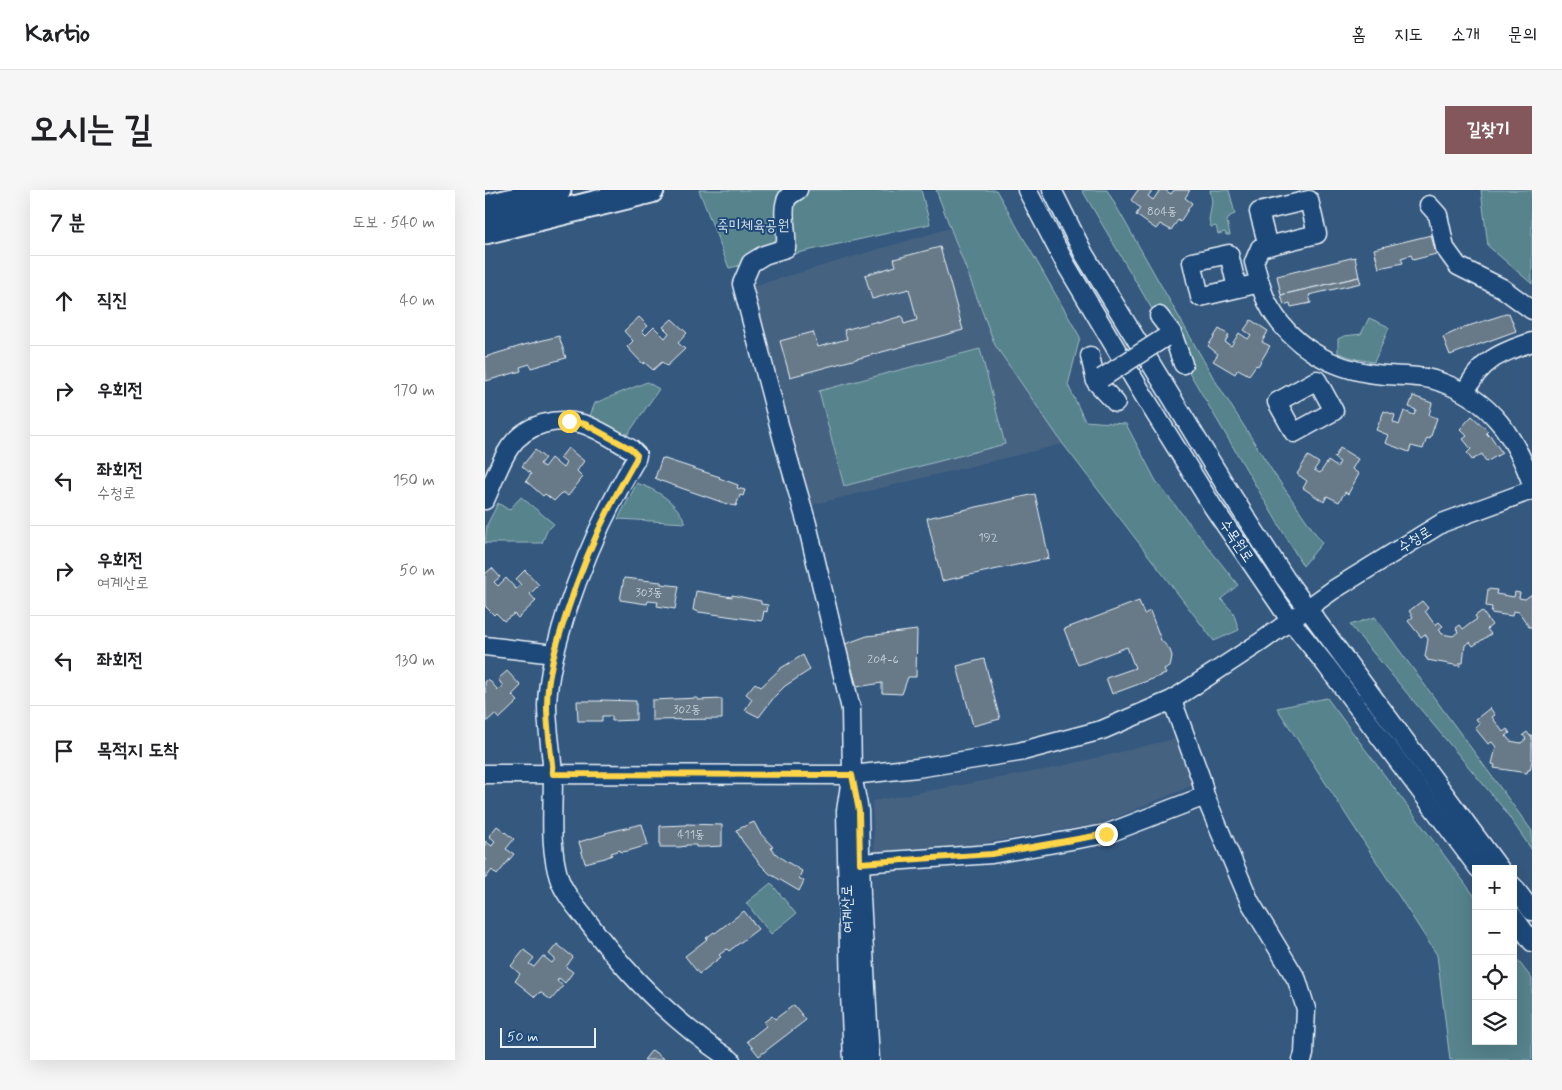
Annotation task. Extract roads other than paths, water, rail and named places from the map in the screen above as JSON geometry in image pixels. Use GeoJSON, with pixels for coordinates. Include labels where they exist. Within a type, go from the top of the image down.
{"type":"FeatureCollection","features":[{"type":"Feature","properties":{"kind":"highway"},"geometry":{"type":"LineString","coordinates":[[485,208],[558,190]]}},
{"type":"Feature","properties":{"kind":"highway"},"geometry":{"type":"LineString","coordinates":[[485,231],[651,190]]}},
{"type":"Feature","properties":{"kind":"street"},"geometry":{"type":"LineString","coordinates":[[485,774],[852,775],[851,709],[807,524],[742,284],[751,263],[764,255],[786,248],[788,238],[783,210],[787,198],[797,190]]}},
{"type":"Feature","properties":{"kind":"street","name":"수목원로"},"geometry":{"type":"LineString","coordinates":[[1027,190],[1065,263],[1144,396],[1213,506],[1290,620],[1476,865]]}},
{"type":"Feature","properties":{"kind":"street","name":"수목원로"},"geometry":{"type":"LineString","coordinates":[[1051,190],[1084,254],[1227,488],[1285,578],[1497,865]]}},
{"type":"Feature","properties":{"kind":"street"},"geometry":{"type":"LineString","coordinates":[[1429,205],[1438,215],[1445,248],[1458,266],[1503,288],[1532,310]]}},
{"type":"Feature","properties":{"kind":"street"},"geometry":{"type":"LineString","coordinates":[[1268,246],[1260,248],[1254,262],[1270,307],[1288,332],[1317,355],[1339,366],[1361,372],[1421,376],[1442,382],[1465,393],[1496,417],[1524,461],[1532,484]]}},
{"type":"Feature","properties":{"kind":"street"},"geometry":{"type":"LineString","coordinates":[[1237,288],[1260,283]]}},
{"type":"Feature","properties":{"kind":"street"},"geometry":{"type":"LineString","coordinates":[[1159,316],[1183,364]]}},
{"type":"Feature","properties":{"kind":"street"},"geometry":{"type":"LineString","coordinates":[[1099,380],[1168,336]]}},
{"type":"Feature","properties":{"kind":"street"},"geometry":{"type":"LineString","coordinates":[[1465,393],[1475,375],[1491,359],[1532,342]]}},
{"type":"Feature","properties":{"kind":"street"},"geometry":{"type":"LineString","coordinates":[[1090,356],[1099,380],[1116,403]]}},
{"type":"Feature","properties":{"kind":"street"},"geometry":{"type":"LineString","coordinates":[[1317,380],[1329,361]]}},
{"type":"Feature","properties":{"kind":"street"},"geometry":{"type":"LineString","coordinates":[[485,500],[510,447],[526,431],[538,425],[562,421],[585,424],[631,449],[637,455],[603,519],[579,573],[554,654],[547,705],[553,774],[552,837],[559,878],[571,900],[626,970],[679,1020],[709,1045],[731,1060]]}},
{"type":"Feature","properties":{"kind":"street","name":"수청로"},"geometry":{"type":"LineString","coordinates":[[852,775],[917,768],[1019,752],[1102,730],[1172,700],[1262,642],[1333,590],[1442,523],[1532,490]]}},
{"type":"Feature","properties":{"kind":"street"},"geometry":{"type":"LineString","coordinates":[[485,646],[554,654]]}},
{"type":"Feature","properties":{"kind":"street"},"geometry":{"type":"LineString","coordinates":[[1172,700],[1201,779],[1205,796],[1250,902],[1297,980],[1306,1009],[1305,1054],[1302,1060]]}},
{"type":"Feature","properties":{"kind":"street","name":"여계산로"},"geometry":{"type":"LineString","coordinates":[[852,775],[859,811],[870,1060]]}},
{"type":"Feature","properties":{"kind":"street","name":"여계산로"},"geometry":{"type":"LineString","coordinates":[[852,775],[846,811],[853,1060]]}},
{"type":"Feature","properties":{"kind":"street"},"geometry":{"type":"LineString","coordinates":[[860,863],[992,854],[1106,834],[1205,796]]}},
{"type":"Feature","properties":{"kind":"street"},"geometry":{"type":"LineString","coordinates":[[1517,891],[1532,911]]}},
{"type":"Feature","properties":{"kind":"street"},"geometry":{"type":"LineString","coordinates":[[1517,921],[1532,942]]}},
{"type":"Feature","properties":{"kind":"park label","name":"죽미체육공원"},"geometry":{"type":"Point","coordinates":[753,226]}}]}
